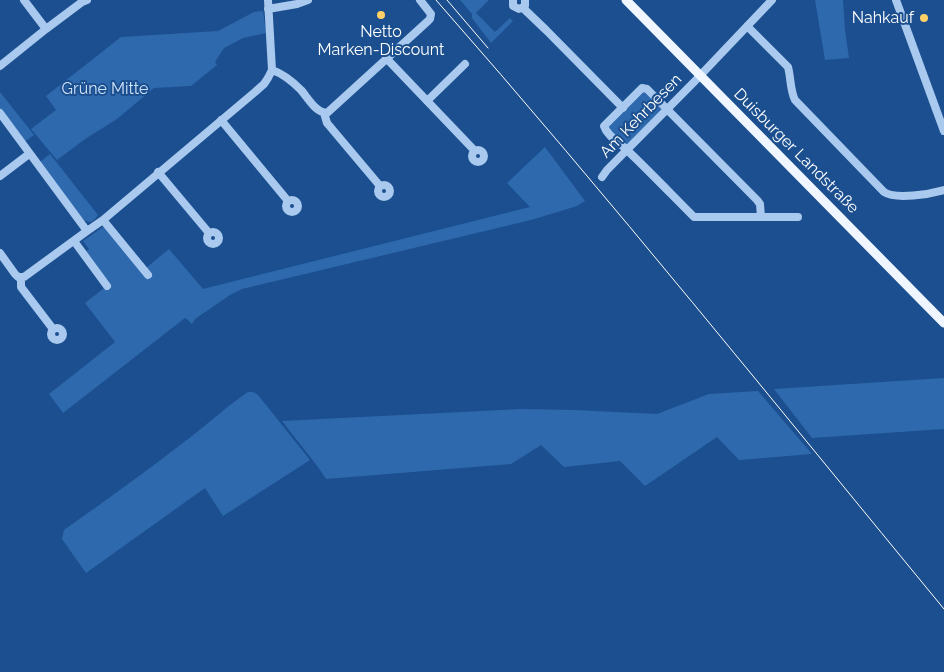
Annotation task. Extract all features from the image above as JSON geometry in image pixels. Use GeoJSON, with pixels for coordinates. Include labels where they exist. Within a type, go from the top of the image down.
{"type":"FeatureCollection","features":[{"type":"Feature","properties":{"kind":"main road","name":"Duisburger Landstraße"},"geometry":{"type":"LineString","coordinates":[[626,0],[944,323]]}},
{"type":"Feature","properties":{"kind":"street"},"geometry":{"type":"LineString","coordinates":[[24,0],[46,30]]}},
{"type":"Feature","properties":{"kind":"street"},"geometry":{"type":"LineString","coordinates":[[0,66],[87,0]]}},
{"type":"Feature","properties":{"kind":"street"},"geometry":{"type":"LineString","coordinates":[[0,254],[15,274],[20,277],[26,276],[103,220],[264,84],[272,70],[268,0]]}},
{"type":"Feature","properties":{"kind":"street"},"geometry":{"type":"LineString","coordinates":[[268,9],[308,0]]}},
{"type":"Feature","properties":{"kind":"street"},"geometry":{"type":"LineString","coordinates":[[324,113],[330,111],[430,19],[431,14],[420,0]]}},
{"type":"Feature","properties":{"kind":"street"},"geometry":{"type":"LineString","coordinates":[[513,0],[514,8],[519,9],[524,4],[546,30],[623,108]]}},
{"type":"Feature","properties":{"kind":"street","name":"Am Kehrbesen"},"geometry":{"type":"LineString","coordinates":[[602,176],[772,0]]}},
{"type":"Feature","properties":{"kind":"street"},"geometry":{"type":"LineString","coordinates":[[896,0],[944,131]]}},
{"type":"Feature","properties":{"kind":"street"},"geometry":{"type":"LineString","coordinates":[[747,26],[788,67],[792,94],[795,100],[884,192],[899,196],[930,194],[944,190]]}},
{"type":"Feature","properties":{"kind":"street"},"geometry":{"type":"LineString","coordinates":[[387,59],[474,150]]}},
{"type":"Feature","properties":{"kind":"street"},"geometry":{"type":"LineString","coordinates":[[427,101],[465,64]]}},
{"type":"Feature","properties":{"kind":"street"},"geometry":{"type":"LineString","coordinates":[[272,70],[285,76],[324,113],[327,123],[380,186]]}},
{"type":"Feature","properties":{"kind":"street"},"geometry":{"type":"LineString","coordinates":[[761,217],[760,204],[757,200],[648,88],[642,88],[604,126],[609,134],[694,217],[761,217],[798,217]]}},
{"type":"Feature","properties":{"kind":"street"},"geometry":{"type":"LineString","coordinates":[[0,114],[87,231]]}},
{"type":"Feature","properties":{"kind":"street"},"geometry":{"type":"LineString","coordinates":[[221,120],[288,201]]}},
{"type":"Feature","properties":{"kind":"street"},"geometry":{"type":"LineString","coordinates":[[0,176],[29,154]]}},
{"type":"Feature","properties":{"kind":"street"},"geometry":{"type":"LineString","coordinates":[[158,172],[209,233]]}},
{"type":"Feature","properties":{"kind":"street"},"geometry":{"type":"LineString","coordinates":[[103,220],[148,275]]}},
{"type":"Feature","properties":{"kind":"street"},"geometry":{"type":"LineString","coordinates":[[74,241],[107,286]]}},
{"type":"Feature","properties":{"kind":"street"},"geometry":{"type":"LineString","coordinates":[[20,277],[21,288],[53,330]]}},
{"type":"Feature","properties":{"kind":"green space"},"geometry":{"type":"Polygon","coordinates":[[[460,0],[489,0],[476,13],[495,32],[510,18],[513,21],[491,43],[472,18],[472,14],[460,0]]]}},
{"type":"Feature","properties":{"kind":"green space"},"geometry":{"type":"Polygon","coordinates":[[[815,0],[843,0],[849,58],[825,60],[815,0]]]}},
{"type":"Feature","properties":{"kind":"green space","name":"Grüne Mitte"},"geometry":{"type":"Polygon","coordinates":[[[263,11],[266,33],[243,38],[224,48],[215,62],[217,65],[191,86],[154,88],[117,119],[85,139],[57,160],[31,129],[56,110],[46,96],[121,37],[218,31],[254,12],[263,11]]]}},
{"type":"Feature","properties":{"kind":"green space"},"geometry":{"type":"Polygon","coordinates":[[[0,92],[34,135],[24,142],[0,110],[0,92]]]}},
{"type":"Feature","properties":{"kind":"green space"},"geometry":{"type":"Polygon","coordinates":[[[643,93],[661,108],[661,111],[626,146],[608,129],[608,125],[643,93]]]}},
{"type":"Feature","properties":{"kind":"green space"},"geometry":{"type":"Polygon","coordinates":[[[545,147],[585,201],[577,206],[531,220],[242,289],[195,319],[192,324],[185,318],[63,413],[49,394],[115,342],[85,303],[108,285],[84,253],[89,249],[83,241],[103,227],[112,233],[146,268],[169,249],[203,289],[530,207],[507,183],[545,147]]]}},
{"type":"Feature","properties":{"kind":"green space"},"geometry":{"type":"Polygon","coordinates":[[[50,154],[98,215],[91,222],[79,216],[40,162],[50,154]]]}},
{"type":"Feature","properties":{"kind":"green space"},"geometry":{"type":"Polygon","coordinates":[[[944,378],[944,429],[812,438],[774,389],[944,378]]]}},
{"type":"Feature","properties":{"kind":"green space"},"geometry":{"type":"Polygon","coordinates":[[[758,391],[812,454],[739,460],[717,437],[645,486],[620,461],[564,467],[541,445],[511,464],[326,479],[282,421],[522,409],[657,414],[709,394],[758,391]]]}},
{"type":"Feature","properties":{"kind":"green space"},"geometry":{"type":"Polygon","coordinates":[[[248,392],[258,395],[310,460],[223,516],[205,488],[86,573],[62,539],[64,530],[248,392]]]}},
{"type":"Feature","properties":{"kind":"tram line"},"geometry":{"type":"LineString","coordinates":[[436,0],[566,150],[944,609]]}},
{"type":"Feature","properties":{"kind":"tram line"},"geometry":{"type":"LineString","coordinates":[[447,0],[488,48]]}},
{"type":"Feature","properties":{"kind":"place","name":"Netto Marken-Discount"},"geometry":{"type":"Point","coordinates":[381,15]}},
{"type":"Feature","properties":{"kind":"place","name":"Nahkauf"},"geometry":{"type":"Point","coordinates":[924,18]}}]}
